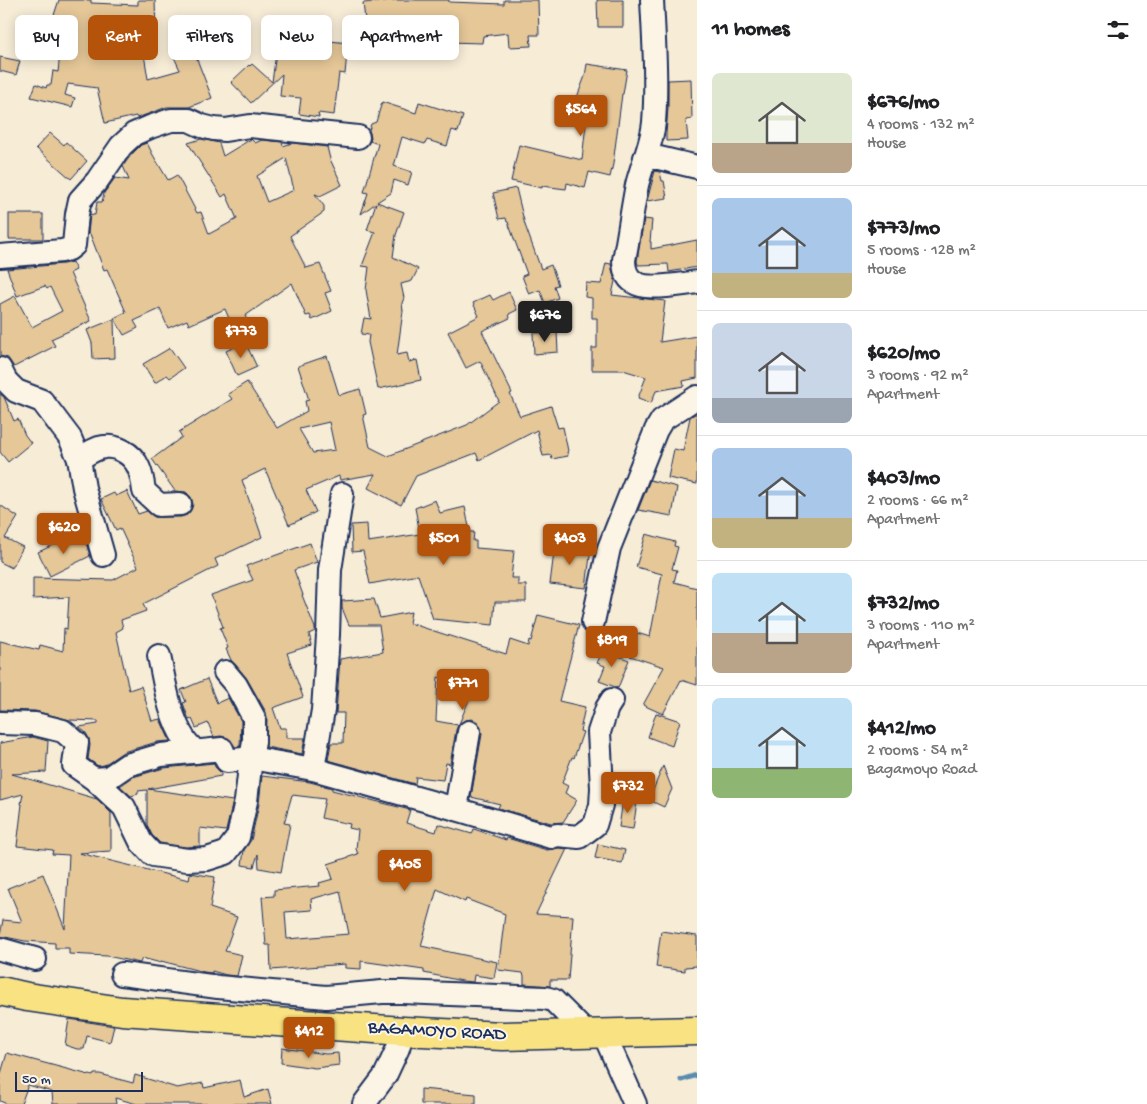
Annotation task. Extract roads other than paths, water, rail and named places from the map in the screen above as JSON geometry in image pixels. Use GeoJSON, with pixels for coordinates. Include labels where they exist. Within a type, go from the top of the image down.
{"type":"FeatureCollection","features":[{"type":"Feature","properties":{"kind":"highway","name":"BAGAMOYO ROAD"},"geometry":{"type":"LineString","coordinates":[[0,991],[27,997],[122,1011],[403,1031],[502,1036],[697,1031]]}},
{"type":"Feature","properties":{"kind":"street"},"geometry":{"type":"LineString","coordinates":[[652,0],[654,124],[638,183],[624,267],[630,280],[639,285],[649,287],[697,282]]}},
{"type":"Feature","properties":{"kind":"street"},"geometry":{"type":"LineString","coordinates":[[0,256],[70,249],[74,245],[80,200],[121,146],[134,134],[171,120],[189,120],[214,130],[250,126],[358,137]]}},
{"type":"Feature","properties":{"kind":"street"},"geometry":{"type":"LineString","coordinates":[[646,158],[659,158],[697,167]]}},
{"type":"Feature","properties":{"kind":"street"},"geometry":{"type":"LineString","coordinates":[[0,369],[6,381],[16,390],[42,402],[70,438],[79,459],[84,488],[103,555]]}},
{"type":"Feature","properties":{"kind":"street"},"geometry":{"type":"LineString","coordinates":[[593,622],[608,548],[656,430],[662,420],[697,397]]}},
{"type":"Feature","properties":{"kind":"street"},"geometry":{"type":"LineString","coordinates":[[79,459],[94,450],[106,446],[118,448],[131,455],[142,477],[144,492],[159,504],[180,504]]}},
{"type":"Feature","properties":{"kind":"street"},"geometry":{"type":"LineString","coordinates":[[314,769],[322,710],[328,635],[330,570],[342,494]]}},
{"type":"Feature","properties":{"kind":"street"},"geometry":{"type":"LineString","coordinates":[[159,656],[175,720],[185,740],[196,752]]}},
{"type":"Feature","properties":{"kind":"street"},"geometry":{"type":"LineString","coordinates":[[0,723],[34,724],[63,731],[77,743],[74,765],[94,779],[124,807],[141,842],[153,855],[187,860],[206,859],[226,853],[238,837],[246,801],[250,758],[254,742],[254,718],[236,685],[225,672]]}},
{"type":"Feature","properties":{"kind":"street"},"geometry":{"type":"LineString","coordinates":[[94,779],[108,778],[127,765],[161,755],[222,749],[227,762],[250,758],[314,769],[456,808],[551,837],[557,835],[579,837],[595,824],[601,805],[600,732],[607,708],[612,700]]}},
{"type":"Feature","properties":{"kind":"street"},"geometry":{"type":"LineString","coordinates":[[456,808],[469,732]]}},
{"type":"Feature","properties":{"kind":"street"},"geometry":{"type":"LineString","coordinates":[[0,949],[35,959]]}},
{"type":"Feature","properties":{"kind":"street"},"geometry":{"type":"LineString","coordinates":[[122,974],[218,987],[326,996],[392,992],[545,998],[553,1000],[596,1034],[635,1104]]}},
{"type":"Feature","properties":{"kind":"street"},"geometry":{"type":"LineString","coordinates":[[326,996],[327,1026]]}},
{"type":"Feature","properties":{"kind":"street"},"geometry":{"type":"LineString","coordinates":[[364,1104],[385,1076],[398,1048],[403,1031]]}},
{"type":"Feature","properties":{"kind":"waterway"},"geometry":{"type":"LineString","coordinates":[[681,1080],[697,1075]]}}]}
